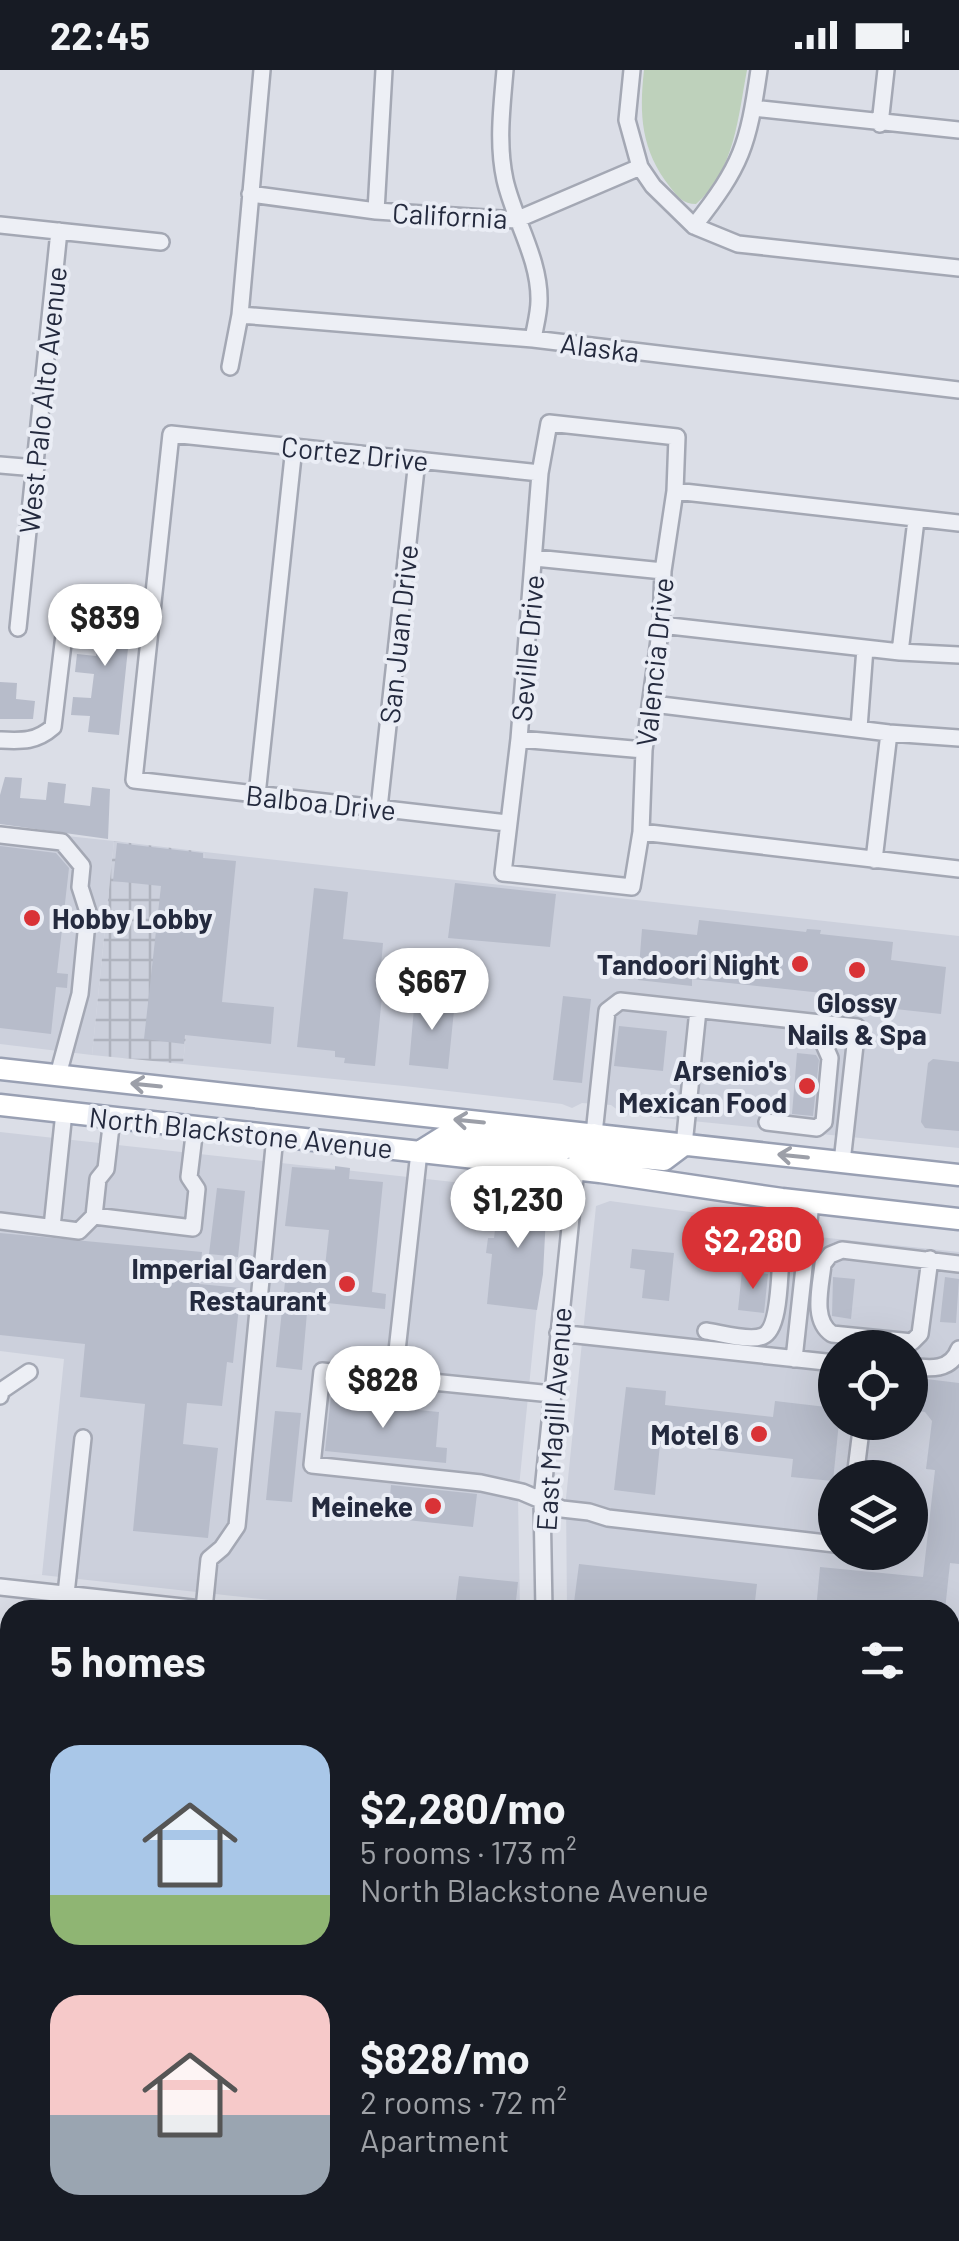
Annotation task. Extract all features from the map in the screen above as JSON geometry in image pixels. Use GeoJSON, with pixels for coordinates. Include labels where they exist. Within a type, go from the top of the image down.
{"type":"FeatureCollection","features":[{"type":"Feature","properties":{"kind":"main road","name":"North Blackstone Avenue"},"geometry":{"type":"LineString","coordinates":[[0,1069],[959,1175]]}},
{"type":"Feature","properties":{"kind":"main road","name":"North Blackstone Avenue"},"geometry":{"type":"LineString","coordinates":[[0,1105],[959,1218]]}},
{"type":"Feature","properties":{"kind":"main road"},"geometry":{"type":"LineString","coordinates":[[419,1152],[442,1137],[557,1150],[582,1145],[594,1134]]}},
{"type":"Feature","properties":{"kind":"main road"},"geometry":{"type":"LineString","coordinates":[[576,1170],[580,1161],[592,1155],[664,1160],[684,1144]]}},
{"type":"Feature","properties":{"kind":"street"},"geometry":{"type":"LineString","coordinates":[[230,367],[240,315],[262,70]]}},
{"type":"Feature","properties":{"kind":"street"},"geometry":{"type":"LineString","coordinates":[[376,211],[384,70]]}},
{"type":"Feature","properties":{"kind":"street"},"geometry":{"type":"LineString","coordinates":[[506,70],[500,131],[504,176],[534,263],[540,299],[534,340]]}},
{"type":"Feature","properties":{"kind":"street"},"geometry":{"type":"LineString","coordinates":[[632,70],[627,120],[640,167],[660,194],[694,226],[738,244],[959,268]]}},
{"type":"Feature","properties":{"kind":"street"},"geometry":{"type":"LineString","coordinates":[[694,226],[740,161],[759,70]]}},
{"type":"Feature","properties":{"kind":"street"},"geometry":{"type":"LineString","coordinates":[[880,124],[886,70]]}},
{"type":"Feature","properties":{"kind":"street"},"geometry":{"type":"LineString","coordinates":[[754,108],[959,130]]}},
{"type":"Feature","properties":{"kind":"street","name":"California"},"geometry":{"type":"LineString","coordinates":[[250,194],[376,211],[516,220],[640,167]]}},
{"type":"Feature","properties":{"kind":"street"},"geometry":{"type":"LineString","coordinates":[[0,224],[161,242]]}},
{"type":"Feature","properties":{"kind":"street","name":"West Palo Alto Avenue"},"geometry":{"type":"LineString","coordinates":[[18,628],[60,231]]}},
{"type":"Feature","properties":{"kind":"street","name":"Alaska"},"geometry":{"type":"LineString","coordinates":[[240,315],[534,340],[959,390]]}},
{"type":"Feature","properties":{"kind":"street","name":"Valencia Drive"},"geometry":{"type":"LineString","coordinates":[[549,423],[677,437],[676,490],[663,571],[653,704],[644,750],[642,832],[632,887]]}},
{"type":"Feature","properties":{"kind":"street","name":"Seville Drive"},"geometry":{"type":"LineString","coordinates":[[549,423],[540,473],[519,739],[503,873],[632,887]]}},
{"type":"Feature","properties":{"kind":"street","name":"Cortez Drive"},"geometry":{"type":"LineString","coordinates":[[134,780],[171,434],[540,473]]}},
{"type":"Feature","properties":{"kind":"street"},"geometry":{"type":"LineString","coordinates":[[257,795],[294,447]]}},
{"type":"Feature","properties":{"kind":"street","name":"San Juan Drive"},"geometry":{"type":"LineString","coordinates":[[378,808],[417,460]]}},
{"type":"Feature","properties":{"kind":"street"},"geometry":{"type":"LineString","coordinates":[[0,464],[36,468]]}},
{"type":"Feature","properties":{"kind":"street"},"geometry":{"type":"LineString","coordinates":[[676,490],[959,523]]}},
{"type":"Feature","properties":{"kind":"street"},"geometry":{"type":"LineString","coordinates":[[900,652],[916,520]]}},
{"type":"Feature","properties":{"kind":"street"},"geometry":{"type":"LineString","coordinates":[[535,558],[663,571]]}},
{"type":"Feature","properties":{"kind":"street"},"geometry":{"type":"LineString","coordinates":[[0,740],[24,742],[41,737],[53,727],[67,610]]}},
{"type":"Feature","properties":{"kind":"street"},"geometry":{"type":"LineString","coordinates":[[661,625],[959,655]]}},
{"type":"Feature","properties":{"kind":"street"},"geometry":{"type":"LineString","coordinates":[[858,728],[865,648]]}},
{"type":"Feature","properties":{"kind":"street"},"geometry":{"type":"LineString","coordinates":[[653,704],[959,738]]}},
{"type":"Feature","properties":{"kind":"street"},"geometry":{"type":"LineString","coordinates":[[874,860],[889,733]]}},
{"type":"Feature","properties":{"kind":"street"},"geometry":{"type":"LineString","coordinates":[[519,739],[644,750]]}},
{"type":"Feature","properties":{"kind":"street","name":"Balboa Drive"},"geometry":{"type":"LineString","coordinates":[[134,780],[507,823]]}},
{"type":"Feature","properties":{"kind":"street"},"geometry":{"type":"LineString","coordinates":[[642,832],[959,869]]}},
{"type":"Feature","properties":{"kind":"street"},"geometry":{"type":"LineString","coordinates":[[0,835],[62,842],[82,866],[80,888],[88,912],[80,994],[58,1076]]}},
{"type":"Feature","properties":{"kind":"street"},"geometry":{"type":"LineString","coordinates":[[594,1134],[606,1012],[620,1001],[856,1027],[842,1162]]}},
{"type":"Feature","properties":{"kind":"street"},"geometry":{"type":"LineString","coordinates":[[684,1144],[698,1010]]}},
{"type":"Feature","properties":{"kind":"street"},"geometry":{"type":"LineString","coordinates":[[767,1122],[816,1128],[824,1122],[830,1058],[824,1042],[825,1024]]}},
{"type":"Feature","properties":{"kind":"street"},"geometry":{"type":"LineString","coordinates":[[52,1228],[64,1112]]}},
{"type":"Feature","properties":{"kind":"street"},"geometry":{"type":"LineString","coordinates":[[0,1221],[79,1230],[94,1216],[98,1179],[106,1169],[112,1118]]}},
{"type":"Feature","properties":{"kind":"street"},"geometry":{"type":"LineString","coordinates":[[94,1216],[193,1228],[197,1189],[189,1178],[195,1127]]}},
{"type":"Feature","properties":{"kind":"street"},"geometry":{"type":"LineString","coordinates":[[205,1600],[209,1560],[236,1526],[275,1136]]}},
{"type":"Feature","properties":{"kind":"street"},"geometry":{"type":"LineString","coordinates":[[394,1378],[419,1152]]}},
{"type":"Feature","properties":{"kind":"street","name":"East Magill Avenue"},"geometry":{"type":"LineString","coordinates":[[544,1600],[542,1500],[576,1170]]}},
{"type":"Feature","properties":{"kind":"street"},"geometry":{"type":"LineString","coordinates":[[794,1359],[810,1203]]}},
{"type":"Feature","properties":{"kind":"street"},"geometry":{"type":"LineString","coordinates":[[930,1259],[919,1337],[908,1343],[876,1340],[832,1334],[822,1326],[819,1317],[826,1259],[842,1250],[930,1259],[959,1264]]}},
{"type":"Feature","properties":{"kind":"street"},"geometry":{"type":"LineString","coordinates":[[706,1332],[756,1338],[767,1333],[774,1322],[781,1260]]}},
{"type":"Feature","properties":{"kind":"street"},"geometry":{"type":"LineString","coordinates":[[558,1333],[818,1361]]}},
{"type":"Feature","properties":{"kind":"street"},"geometry":{"type":"LineString","coordinates":[[928,1366],[942,1366],[956,1358],[959,1348]]}},
{"type":"Feature","properties":{"kind":"street"},"geometry":{"type":"LineString","coordinates":[[552,1394],[322,1371],[312,1465],[481,1483],[562,1509],[608,1518],[818,1542]]}},
{"type":"Feature","properties":{"kind":"street"},"geometry":{"type":"LineString","coordinates":[[0,1396],[0,1391],[28,1372]]}},
{"type":"Feature","properties":{"kind":"street"},"geometry":{"type":"LineString","coordinates":[[66,1594],[82,1438]]}},
{"type":"Feature","properties":{"kind":"street"},"geometry":{"type":"LineString","coordinates":[[0,1587],[121,1600]]}},
{"type":"Feature","properties":{"kind":"shaded area"},"geometry":{"type":"Polygon","coordinates":[[[0,829],[114,841],[92,1055],[0,1044],[0,829]]]}},
{"type":"Feature","properties":{"kind":"shaded area"},"geometry":{"type":"Polygon","coordinates":[[[114,841],[205,852],[183,1064],[92,1055],[114,841]]]}},
{"type":"Feature","properties":{"kind":"shaded area"},"geometry":{"type":"Polygon","coordinates":[[[205,852],[959,936],[959,1148],[623,1114],[611,1105],[582,1103],[572,1108],[183,1064],[205,852]]]}},
{"type":"Feature","properties":{"kind":"shaded area"},"geometry":{"type":"Polygon","coordinates":[[[0,1132],[536,1191],[547,1206],[518,1497],[520,1600],[270,1600],[42,1575],[64,1359],[0,1351],[0,1132]]]}},
{"type":"Feature","properties":{"kind":"shaded area"},"geometry":{"type":"Polygon","coordinates":[[[610,1201],[734,1218],[772,1232],[959,1252],[959,1600],[567,1600],[566,1498],[596,1206],[610,1201]]]}},
{"type":"Feature","properties":{"kind":"green space"},"geometry":{"type":"Polygon","coordinates":[[[644,70],[747,70],[727,159],[696,204],[678,197],[653,159],[642,117],[644,70]]]}},
{"type":"Feature","properties":{"kind":"building"},"geometry":{"type":"Polygon","coordinates":[[[81,608],[132,610],[119,735],[88,732],[90,716],[71,715],[73,697],[91,698],[94,674],[75,672],[77,654],[96,656],[99,628],[80,626],[81,608]]]}},
{"type":"Feature","properties":{"kind":"building"},"geometry":{"type":"Polygon","coordinates":[[[0,682],[17,683],[16,699],[35,701],[33,719],[0,719],[0,682]]]}},
{"type":"Feature","properties":{"kind":"building"},"geometry":{"type":"Polygon","coordinates":[[[5,777],[22,778],[20,798],[46,800],[48,782],[66,784],[64,803],[90,806],[92,787],[110,789],[108,839],[0,824],[0,795],[5,777]]]}},
{"type":"Feature","properties":{"kind":"building"},"geometry":{"type":"Polygon","coordinates":[[[117,843],[236,861],[222,1002],[274,1007],[271,1044],[185,1035],[184,1044],[144,1039],[161,886],[113,881],[117,843]]]}},
{"type":"Feature","properties":{"kind":"building","name":"Hobby Lobby"},"geometry":{"type":"Polygon","coordinates":[[[0,846],[56,853],[69,868],[57,973],[68,974],[67,988],[56,987],[51,1034],[0,1028],[0,846]]]}},
{"type":"Feature","properties":{"kind":"building"},"geometry":{"type":"Polygon","coordinates":[[[455,883],[556,894],[550,947],[448,938],[455,883]]]}},
{"type":"Feature","properties":{"kind":"building"},"geometry":{"type":"Polygon","coordinates":[[[314,888],[348,892],[343,939],[383,943],[381,966],[385,967],[375,1066],[344,1063],[345,1058],[335,1057],[335,1051],[297,1047],[314,888]]]}},
{"type":"Feature","properties":{"kind":"building"},"geometry":{"type":"Polygon","coordinates":[[[699,920],[806,932],[821,930],[820,934],[893,942],[891,960],[946,967],[941,1014],[886,1008],[887,1000],[692,979],[692,986],[638,980],[642,929],[697,935],[699,920]]]}},
{"type":"Feature","properties":{"kind":"building"},"geometry":{"type":"Polygon","coordinates":[[[563,996],[591,999],[582,1083],[553,1080],[563,996]]]}},
{"type":"Feature","properties":{"kind":"building"},"geometry":{"type":"Polygon","coordinates":[[[415,997],[455,1001],[448,1069],[409,1065],[415,997]]]}},
{"type":"Feature","properties":{"kind":"building"},"geometry":{"type":"Polygon","coordinates":[[[619,1026],[667,1031],[663,1071],[614,1066],[619,1026]]]}},
{"type":"Feature","properties":{"kind":"building","name":"Arsenio's Mexican Food"},"geometry":{"type":"Polygon","coordinates":[[[797,1053],[816,1055],[819,1060],[813,1116],[792,1114],[797,1053]]]}},
{"type":"Feature","properties":{"kind":"building"},"geometry":{"type":"Polygon","coordinates":[[[933,1059],[959,1062],[959,1131],[925,1128],[921,1122],[928,1063],[933,1059]]]}},
{"type":"Feature","properties":{"kind":"building"},"geometry":{"type":"Polygon","coordinates":[[[335,1166],[350,1168],[349,1179],[383,1182],[372,1292],[386,1294],[385,1309],[308,1301],[302,1370],[276,1367],[287,1263],[325,1267],[329,1230],[285,1226],[292,1167],[335,1170],[335,1166]]]}},
{"type":"Feature","properties":{"kind":"building"},"geometry":{"type":"Polygon","coordinates":[[[217,1188],[245,1191],[238,1257],[209,1254],[217,1188]]]}},
{"type":"Feature","properties":{"kind":"building"},"geometry":{"type":"Polygon","coordinates":[[[515,1189],[547,1197],[537,1310],[487,1304],[492,1254],[486,1253],[488,1238],[494,1238],[500,1192],[515,1194],[515,1189]]]}},
{"type":"Feature","properties":{"kind":"building"},"geometry":{"type":"Polygon","coordinates":[[[0,1233],[202,1252],[199,1284],[241,1288],[233,1363],[227,1362],[222,1406],[187,1403],[183,1444],[218,1448],[208,1538],[133,1531],[145,1404],[80,1397],[85,1344],[0,1335],[0,1233]]]}},
{"type":"Feature","properties":{"kind":"building"},"geometry":{"type":"Polygon","coordinates":[[[632,1249],[674,1253],[669,1301],[642,1298],[645,1270],[630,1268],[632,1249]]]}},
{"type":"Feature","properties":{"kind":"building"},"geometry":{"type":"Polygon","coordinates":[[[742,1271],[768,1274],[764,1313],[738,1310],[742,1271]]]}},
{"type":"Feature","properties":{"kind":"building"},"geometry":{"type":"Polygon","coordinates":[[[833,1277],[855,1279],[851,1319],[832,1316],[833,1277]]]}},
{"type":"Feature","properties":{"kind":"building"},"geometry":{"type":"Polygon","coordinates":[[[945,1277],[959,1279],[956,1323],[940,1322],[945,1277]]]}},
{"type":"Feature","properties":{"kind":"building"},"geometry":{"type":"Polygon","coordinates":[[[928,1379],[959,1383],[959,1564],[950,1563],[946,1600],[817,1600],[820,1570],[923,1577],[924,1570],[928,1570],[935,1470],[928,1469],[927,1460],[932,1421],[928,1416],[928,1379]]]}},
{"type":"Feature","properties":{"kind":"building"},"geometry":{"type":"Polygon","coordinates":[[[332,1387],[345,1389],[344,1403],[439,1412],[436,1447],[447,1448],[446,1463],[325,1451],[332,1387]]]}},
{"type":"Feature","properties":{"kind":"building"},"geometry":{"type":"Polygon","coordinates":[[[626,1387],[666,1391],[665,1405],[773,1417],[775,1401],[818,1406],[818,1440],[837,1440],[835,1460],[818,1460],[818,1480],[791,1477],[793,1459],[660,1444],[655,1495],[614,1490],[626,1387]]]}},
{"type":"Feature","properties":{"kind":"building"},"geometry":{"type":"Polygon","coordinates":[[[275,1411],[301,1413],[292,1502],[266,1500],[275,1411]]]}},
{"type":"Feature","properties":{"kind":"building"},"geometry":{"type":"Polygon","coordinates":[[[391,1485],[477,1494],[473,1527],[388,1518],[391,1485]]]}},
{"type":"Feature","properties":{"kind":"building"},"geometry":{"type":"Polygon","coordinates":[[[579,1564],[757,1584],[755,1600],[574,1600],[579,1564]]]}},
{"type":"Feature","properties":{"kind":"building"},"geometry":{"type":"Polygon","coordinates":[[[459,1576],[518,1582],[516,1600],[456,1600],[459,1576]]]}},
{"type":"Feature","properties":{"kind":"place","name":"Hobby Lobby"},"geometry":{"type":"Point","coordinates":[32,918]}},
{"type":"Feature","properties":{"kind":"place","name":"Tandoori Night"},"geometry":{"type":"Point","coordinates":[800,964]}},
{"type":"Feature","properties":{"kind":"place","name":"Glossy Nails & Spa"},"geometry":{"type":"Point","coordinates":[857,970]}},
{"type":"Feature","properties":{"kind":"place","name":"Arsenio's Mexican Food"},"geometry":{"type":"Point","coordinates":[807,1086]}},
{"type":"Feature","properties":{"kind":"place","name":"Imperial Garden Restaurant"},"geometry":{"type":"Point","coordinates":[347,1284]}},
{"type":"Feature","properties":{"kind":"place","name":"Motel 6"},"geometry":{"type":"Point","coordinates":[759,1434]}},
{"type":"Feature","properties":{"kind":"place","name":"Meineke"},"geometry":{"type":"Point","coordinates":[433,1506]}}]}
